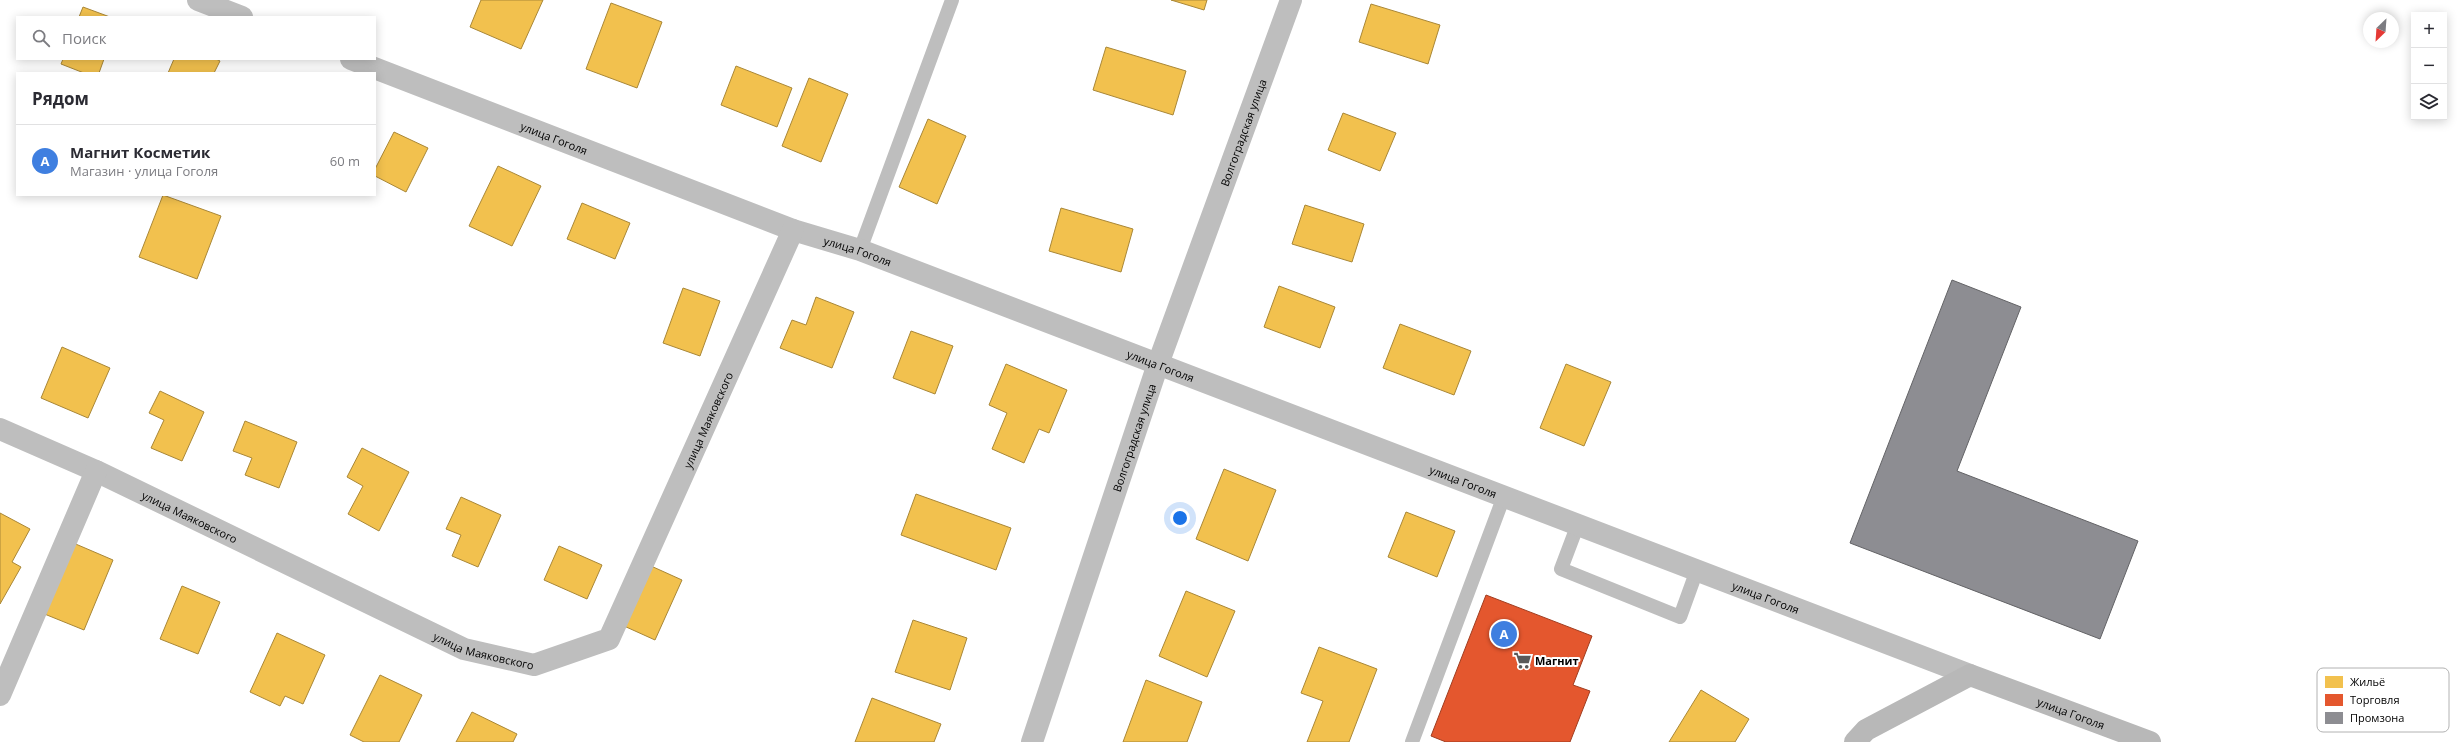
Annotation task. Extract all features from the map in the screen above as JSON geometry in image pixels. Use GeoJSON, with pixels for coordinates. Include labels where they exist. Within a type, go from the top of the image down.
{"type":"FeatureCollection","features":[{"type":"Feature","properties":{"kind":"street"},"geometry":{"type":"LineString","coordinates":[[198,0],[239,16]]}},
{"type":"Feature","properties":{"kind":"street","name":"Волгоградская улица"},"geometry":{"type":"LineString","coordinates":[[1032,742],[1158,364],[1291,0]]}},
{"type":"Feature","properties":{"kind":"street","name":"улица Гоголя"},"geometry":{"type":"LineString","coordinates":[[354,60],[793,230],[860,250],[1970,675],[2150,742]]}},
{"type":"Feature","properties":{"kind":"street","name":"улица Маяковского"},"geometry":{"type":"LineString","coordinates":[[0,429],[96,471],[464,649],[534,665],[609,639],[793,230]]}},
{"type":"Feature","properties":{"kind":"street"},"geometry":{"type":"LineString","coordinates":[[0,695],[96,471]]}},
{"type":"Feature","properties":{"kind":"street"},"geometry":{"type":"LineString","coordinates":[[1855,742],[1866,730],[1970,675]]}},
{"type":"Feature","properties":{"kind":"lane"},"geometry":{"type":"LineString","coordinates":[[860,250],[952,0]]}},
{"type":"Feature","properties":{"kind":"lane"},"geometry":{"type":"LineString","coordinates":[[1412,742],[1504,496]]}},
{"type":"Feature","properties":{"kind":"lane"},"geometry":{"type":"LineString","coordinates":[[1578,524],[1561,569],[1680,617],[1697,570]]}},
{"type":"Feature","properties":{"kind":"building: Жильё"},"geometry":{"type":"Polygon","coordinates":[[[481,0],[543,0],[521,49],[470,27],[481,0]]]}},
{"type":"Feature","properties":{"kind":"building: Жильё"},"geometry":{"type":"Polygon","coordinates":[[[1171,0],[1207,0],[1204,10],[1171,0]]]}},
{"type":"Feature","properties":{"kind":"building: Жильё"},"geometry":{"type":"Polygon","coordinates":[[[611,3],[662,22],[637,88],[586,69],[611,3]]]}},
{"type":"Feature","properties":{"kind":"building: Жильё"},"geometry":{"type":"Polygon","coordinates":[[[1371,4],[1440,25],[1428,64],[1359,42],[1371,4]]]}},
{"type":"Feature","properties":{"kind":"building: Жильё"},"geometry":{"type":"Polygon","coordinates":[[[83,7],[107,16],[79,16],[83,7]]]}},
{"type":"Feature","properties":{"kind":"building: Жильё"},"geometry":{"type":"Polygon","coordinates":[[[1106,47],[1186,71],[1173,115],[1093,90],[1106,47]]]}},
{"type":"Feature","properties":{"kind":"building: Жильё"},"geometry":{"type":"Polygon","coordinates":[[[63,60],[104,60],[99,72],[81,72],[61,64],[63,60]]]}},
{"type":"Feature","properties":{"kind":"building: Жильё"},"geometry":{"type":"Polygon","coordinates":[[[174,60],[220,61],[214,72],[168,72],[174,60]]]}},
{"type":"Feature","properties":{"kind":"building: Жильё"},"geometry":{"type":"Polygon","coordinates":[[[736,66],[792,88],[777,127],[721,105],[736,66]]]}},
{"type":"Feature","properties":{"kind":"building: Жильё"},"geometry":{"type":"Polygon","coordinates":[[[809,78],[848,94],[821,162],[782,146],[809,78]]]}},
{"type":"Feature","properties":{"kind":"building: Жильё"},"geometry":{"type":"Polygon","coordinates":[[[1343,113],[1396,133],[1380,171],[1328,150],[1343,113]]]}},
{"type":"Feature","properties":{"kind":"building: Жильё"},"geometry":{"type":"Polygon","coordinates":[[[928,119],[966,136],[937,204],[899,187],[928,119]]]}},
{"type":"Feature","properties":{"kind":"building: Жильё"},"geometry":{"type":"Polygon","coordinates":[[[394,132],[428,148],[406,192],[376,177],[376,167],[394,132]]]}},
{"type":"Feature","properties":{"kind":"building: Жильё"},"geometry":{"type":"Polygon","coordinates":[[[498,166],[541,186],[512,246],[469,226],[498,166]]]}},
{"type":"Feature","properties":{"kind":"building: Жильё"},"geometry":{"type":"Polygon","coordinates":[[[163,196],[221,216],[197,279],[139,257],[163,196]]]}},
{"type":"Feature","properties":{"kind":"building: Жильё"},"geometry":{"type":"Polygon","coordinates":[[[582,203],[630,223],[615,259],[567,239],[582,203]]]}},
{"type":"Feature","properties":{"kind":"building: Жильё"},"geometry":{"type":"Polygon","coordinates":[[[1305,205],[1364,224],[1352,262],[1292,244],[1305,205]]]}},
{"type":"Feature","properties":{"kind":"building: Жильё"},"geometry":{"type":"Polygon","coordinates":[[[1061,208],[1133,229],[1121,272],[1049,251],[1061,208]]]}},
{"type":"Feature","properties":{"kind":"building: Жильё"},"geometry":{"type":"Polygon","coordinates":[[[1279,286],[1335,307],[1320,348],[1264,327],[1279,286]]]}},
{"type":"Feature","properties":{"kind":"building: Жильё"},"geometry":{"type":"Polygon","coordinates":[[[683,288],[720,301],[700,356],[663,343],[683,288]]]}},
{"type":"Feature","properties":{"kind":"building: Жильё"},"geometry":{"type":"Polygon","coordinates":[[[816,297],[854,312],[832,368],[780,348],[792,320],[806,325],[816,297]]]}},
{"type":"Feature","properties":{"kind":"building: Жильё"},"geometry":{"type":"Polygon","coordinates":[[[1400,324],[1471,351],[1454,395],[1383,368],[1400,324]]]}},
{"type":"Feature","properties":{"kind":"building: Жильё"},"geometry":{"type":"Polygon","coordinates":[[[911,331],[953,346],[935,394],[893,378],[911,331]]]}},
{"type":"Feature","properties":{"kind":"building: Жильё"},"geometry":{"type":"Polygon","coordinates":[[[62,347],[110,368],[88,418],[41,398],[62,347]]]}},
{"type":"Feature","properties":{"kind":"building: Жильё"},"geometry":{"type":"Polygon","coordinates":[[[1006,364],[1067,390],[1049,433],[1039,429],[1024,463],[992,449],[1007,413],[989,405],[1006,364]]]}},
{"type":"Feature","properties":{"kind":"building: Жильё"},"geometry":{"type":"Polygon","coordinates":[[[1566,364],[1611,382],[1584,446],[1540,428],[1566,364]]]}},
{"type":"Feature","properties":{"kind":"building: Жильё"},"geometry":{"type":"Polygon","coordinates":[[[160,391],[204,412],[182,461],[151,448],[164,420],[149,413],[160,391]]]}},
{"type":"Feature","properties":{"kind":"building: Жильё"},"geometry":{"type":"Polygon","coordinates":[[[245,421],[297,442],[279,488],[245,475],[252,458],[233,451],[245,421]]]}},
{"type":"Feature","properties":{"kind":"building: Жильё"},"geometry":{"type":"Polygon","coordinates":[[[362,448],[409,472],[379,531],[348,514],[363,486],[347,477],[362,448]]]}},
{"type":"Feature","properties":{"kind":"building: Жильё"},"geometry":{"type":"Polygon","coordinates":[[[1224,469],[1276,490],[1248,561],[1196,539],[1224,469]]]}},
{"type":"Feature","properties":{"kind":"building: Жильё"},"geometry":{"type":"Polygon","coordinates":[[[916,494],[1011,528],[996,570],[901,535],[916,494]]]}},
{"type":"Feature","properties":{"kind":"building: Жильё"},"geometry":{"type":"Polygon","coordinates":[[[461,497],[501,515],[478,567],[452,556],[461,535],[446,529],[461,497]]]}},
{"type":"Feature","properties":{"kind":"building: Жильё"},"geometry":{"type":"Polygon","coordinates":[[[1406,512],[1455,531],[1437,577],[1388,557],[1406,512]]]}},
{"type":"Feature","properties":{"kind":"building: Жильё"},"geometry":{"type":"Polygon","coordinates":[[[0,513],[30,529],[12,562],[21,567],[0,604],[0,513]]]}},
{"type":"Feature","properties":{"kind":"building: Жильё"},"geometry":{"type":"Polygon","coordinates":[[[71,542],[113,560],[84,630],[42,613],[71,542]]]}},
{"type":"Feature","properties":{"kind":"building: Жильё"},"geometry":{"type":"Polygon","coordinates":[[[559,546],[602,565],[587,599],[544,580],[559,546]]]}},
{"type":"Feature","properties":{"kind":"building: Жильё"},"geometry":{"type":"Polygon","coordinates":[[[651,566],[682,580],[655,640],[624,626],[651,566]]]}},
{"type":"Feature","properties":{"kind":"building: Жильё"},"geometry":{"type":"Polygon","coordinates":[[[182,586],[220,602],[198,654],[160,639],[182,586]]]}},
{"type":"Feature","properties":{"kind":"building: Жильё"},"geometry":{"type":"Polygon","coordinates":[[[1186,591],[1235,611],[1207,677],[1159,656],[1186,591]]]}},
{"type":"Feature","properties":{"kind":"building: Жильё"},"geometry":{"type":"Polygon","coordinates":[[[913,620],[967,638],[950,690],[895,672],[913,620]]]}},
{"type":"Feature","properties":{"kind":"building: Жильё"},"geometry":{"type":"Polygon","coordinates":[[[277,633],[325,655],[303,704],[285,696],[280,706],[250,692],[277,633]]]}},
{"type":"Feature","properties":{"kind":"building: Жильё"},"geometry":{"type":"Polygon","coordinates":[[[1319,647],[1377,669],[1349,742],[1307,742],[1323,701],[1301,693],[1319,647]]]}},
{"type":"Feature","properties":{"kind":"building: Жильё"},"geometry":{"type":"Polygon","coordinates":[[[380,675],[422,695],[399,742],[364,742],[350,735],[380,675]]]}},
{"type":"Feature","properties":{"kind":"building: Жильё"},"geometry":{"type":"Polygon","coordinates":[[[1146,680],[1202,702],[1187,742],[1123,742],[1146,680]]]}},
{"type":"Feature","properties":{"kind":"building: Жильё"},"geometry":{"type":"Polygon","coordinates":[[[1701,690],[1749,719],[1735,742],[1669,742],[1701,690]]]}},
{"type":"Feature","properties":{"kind":"building: Жильё"},"geometry":{"type":"Polygon","coordinates":[[[872,698],[941,724],[934,742],[855,742],[872,698]]]}},
{"type":"Feature","properties":{"kind":"building: Жильё"},"geometry":{"type":"Polygon","coordinates":[[[472,712],[517,734],[513,742],[456,742],[472,712]]]}},
{"type":"Feature","properties":{"kind":"building: Торговля","name":"Магнит"},"geometry":{"type":"Polygon","coordinates":[[[1486,595],[1592,636],[1573,685],[1590,691],[1570,742],[1446,742],[1431,736],[1486,595]]]}},
{"type":"Feature","properties":{"kind":"building: Промзона"},"geometry":{"type":"Polygon","coordinates":[[[1952,280],[2021,307],[1957,471],[2138,541],[2100,639],[1850,543],[1952,280]]]}},
{"type":"Feature","properties":{"kind":"place","name":"Магнит Косметик"},"geometry":{"type":"Point","coordinates":[1504,634]}},
{"type":"Feature","properties":{"kind":"place","name":"Магнит"},"geometry":{"type":"Point","coordinates":[1522,660]}}]}
